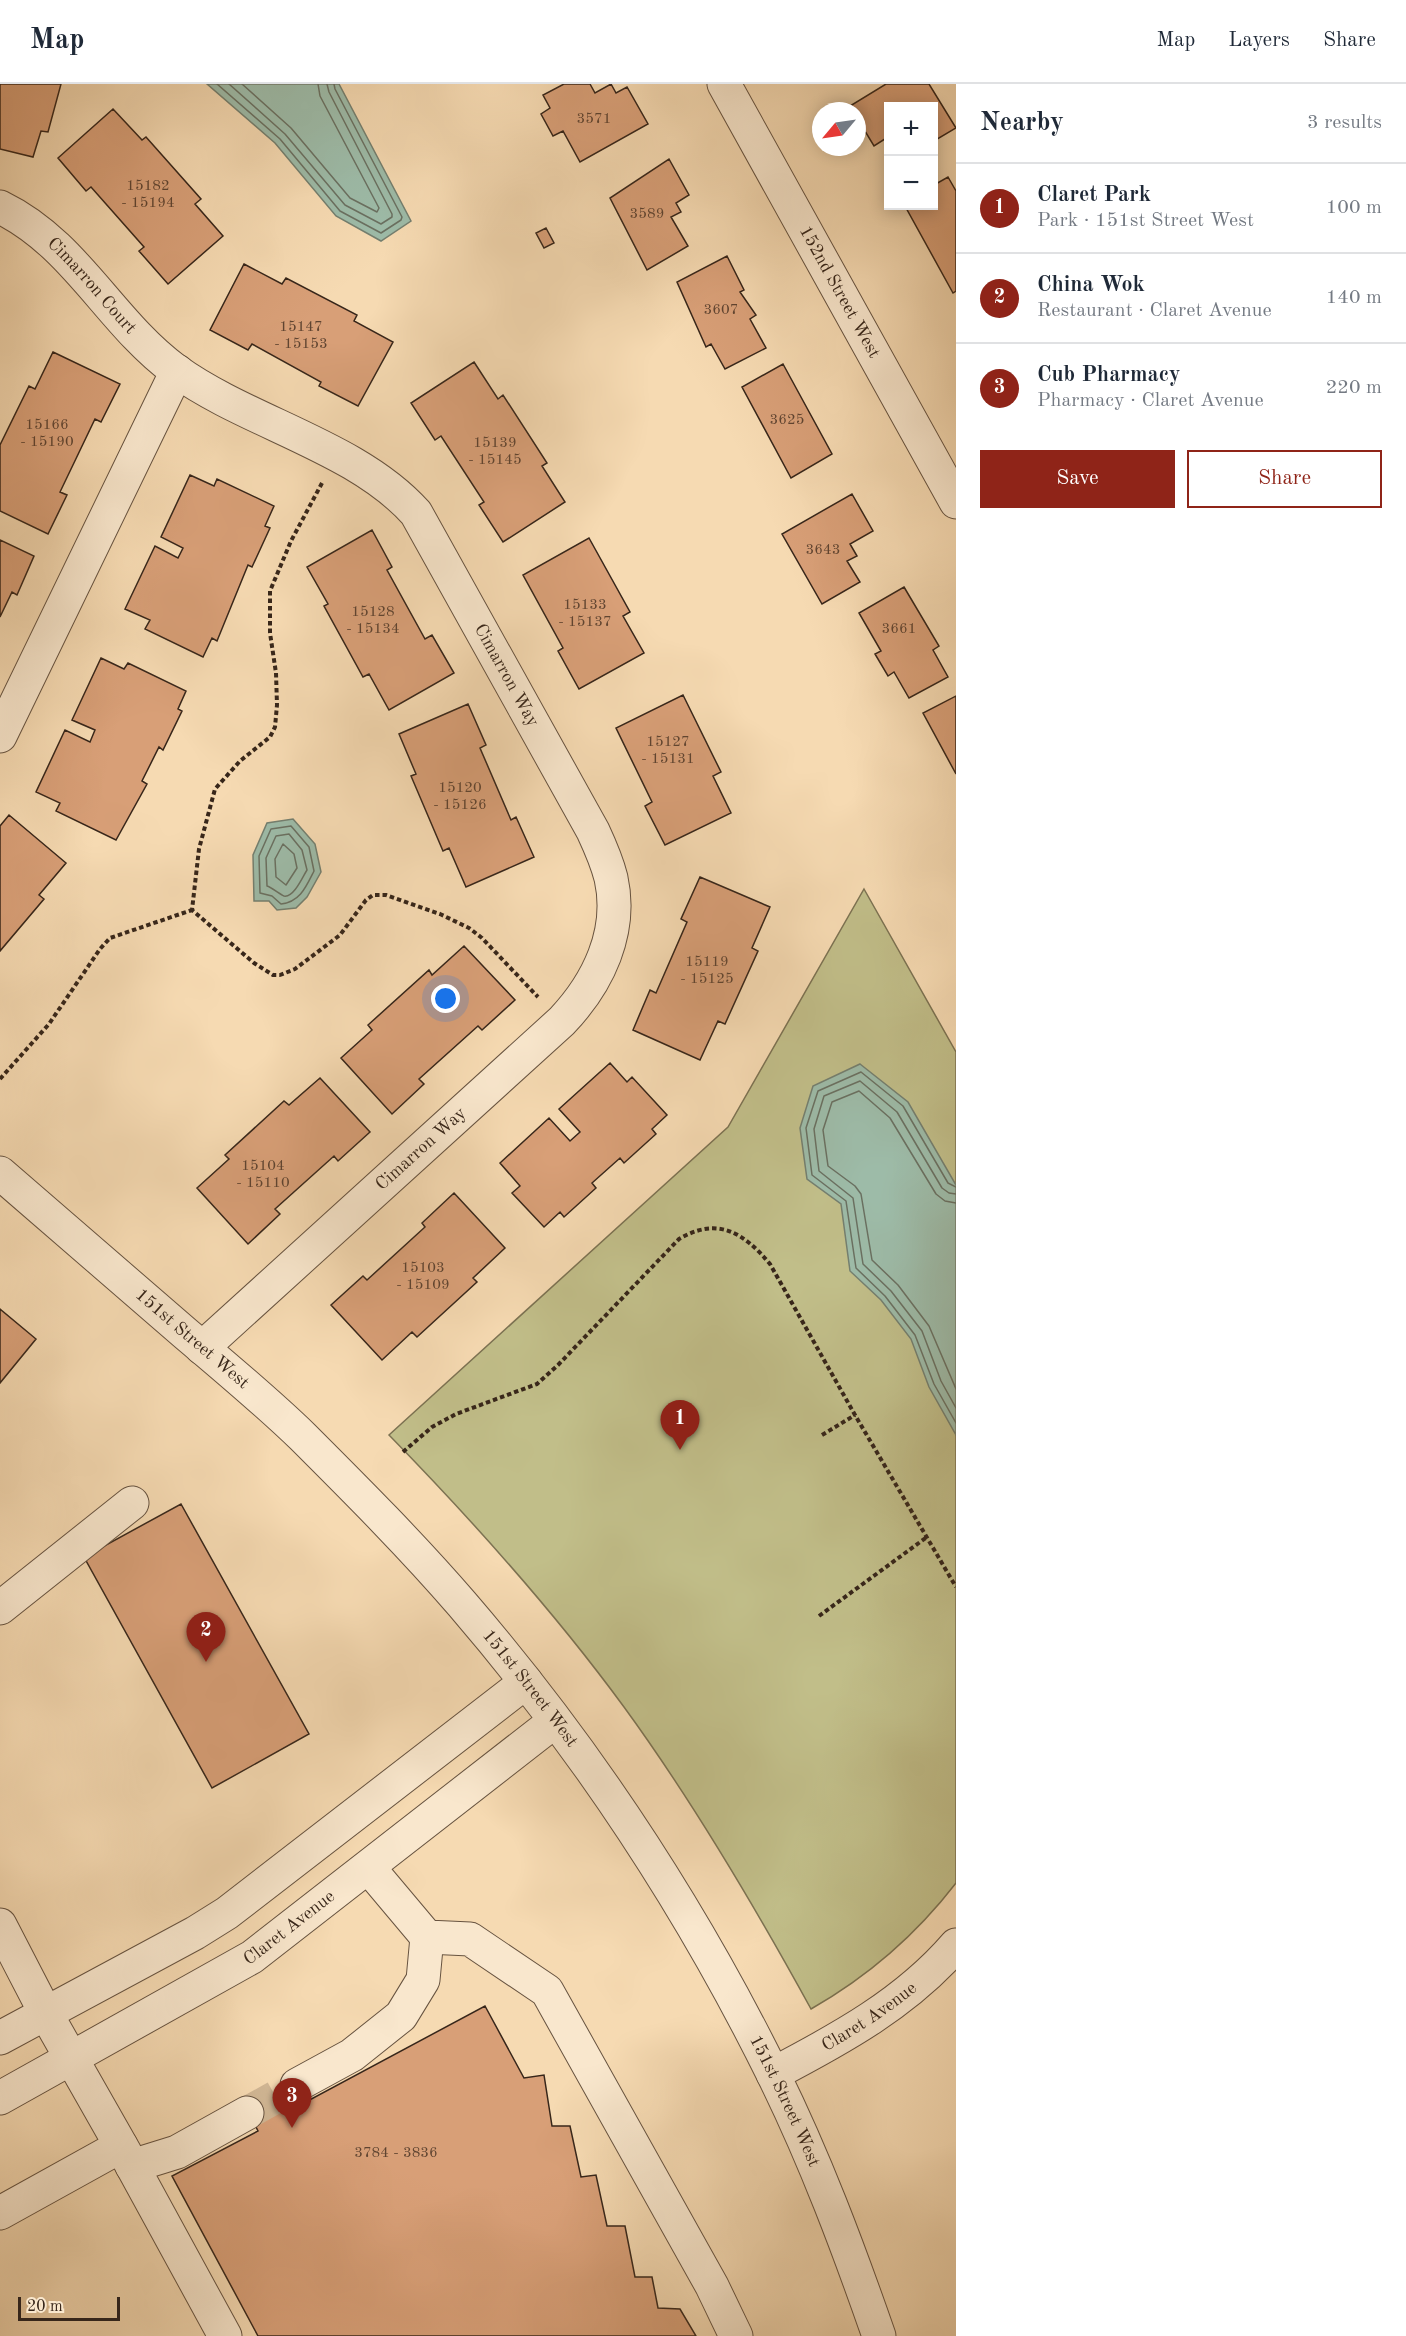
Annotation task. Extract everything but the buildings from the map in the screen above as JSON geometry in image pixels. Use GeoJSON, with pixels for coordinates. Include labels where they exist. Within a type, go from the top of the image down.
{"type":"FeatureCollection","features":[{"type":"Feature","properties":{"kind":"street","name":"152nd Street West"},"geometry":{"type":"LineString","coordinates":[[724,84],[956,502]]}},
{"type":"Feature","properties":{"kind":"street","name":"Cimarron Court"},"geometry":{"type":"LineString","coordinates":[[0,207],[18,216],[47,237],[72,261],[138,337],[177,371]]}},
{"type":"Feature","properties":{"kind":"street","name":"Cimarron Way"},"geometry":{"type":"LineString","coordinates":[[177,371],[208,390],[363,469],[401,496],[416,513],[593,831],[604,855],[611,879],[614,905],[605,956],[595,980],[580,1002],[562,1021],[202,1348]]}},
{"type":"Feature","properties":{"kind":"street"},"geometry":{"type":"LineString","coordinates":[[0,736],[177,371]]}},
{"type":"Feature","properties":{"kind":"street","name":"151st Street West"},"geometry":{"type":"LineString","coordinates":[[0,1173],[300,1435],[382,1517],[461,1603],[526,1682],[595,1775],[660,1871],[718,1971],[773,2074],[802,2137],[855,2265],[879,2336]]}},
{"type":"Feature","properties":{"kind":"street"},"geometry":{"type":"LineString","coordinates":[[0,1608],[132,1503]]}},
{"type":"Feature","properties":{"kind":"street"},"geometry":{"type":"LineString","coordinates":[[0,2038],[195,1933],[227,1913],[526,1682]]}},
{"type":"Feature","properties":{"kind":"street","name":"Claret Avenue"},"geometry":{"type":"LineString","coordinates":[[0,2098],[252,1957],[555,1721]]}},
{"type":"Feature","properties":{"kind":"street"},"geometry":{"type":"LineString","coordinates":[[297,2085],[352,2055],[401,2016],[423,1980],[427,1937],[369,1868]]}},
{"type":"Feature","properties":{"kind":"street"},"geometry":{"type":"LineString","coordinates":[[0,1925],[45,2012],[225,2336]]}},
{"type":"Feature","properties":{"kind":"street"},"geometry":{"type":"LineString","coordinates":[[427,1937],[470,1939],[547,1991],[712,2286],[736,2336]]}},
{"type":"Feature","properties":{"kind":"street","name":"Claret Avenue"},"geometry":{"type":"LineString","coordinates":[[773,2074],[849,2033],[889,2007],[917,1984],[956,1945]]}},
{"type":"Feature","properties":{"kind":"street"},"geometry":{"type":"LineString","coordinates":[[0,2212],[126,2156],[177,2152],[247,2113]]}},
{"type":"Feature","properties":{"kind":"path"},"geometry":{"type":"LineString","coordinates":[[192,910],[199,849],[215,789],[240,762],[270,737],[274,727],[277,705],[276,673],[270,633],[270,591],[291,541],[335,455]]}},
{"type":"Feature","properties":{"kind":"path"},"geometry":{"type":"LineString","coordinates":[[192,910],[254,963],[273,975],[280,975],[295,969],[340,935],[366,900],[373,895],[386,895],[400,899],[440,914],[476,933],[562,1021]]}},
{"type":"Feature","properties":{"kind":"path"},"geometry":{"type":"LineString","coordinates":[[0,1079],[49,1024],[110,938],[192,910]]}},
{"type":"Feature","properties":{"kind":"path"},"geometry":{"type":"LineString","coordinates":[[403,1452],[432,1427],[456,1414],[537,1384],[679,1239],[694,1230],[714,1227],[734,1232],[756,1246],[770,1264],[956,1587]]}},
{"type":"Feature","properties":{"kind":"path"},"geometry":{"type":"LineString","coordinates":[[822,1435],[855,1415]]}},
{"type":"Feature","properties":{"kind":"path"},"geometry":{"type":"LineString","coordinates":[[819,1616],[927,1537]]}},
{"type":"Feature","properties":{"kind":"shaded area"},"geometry":{"type":"Polygon","coordinates":[[[864,889],[956,1052],[956,1883],[925,1920],[890,1953],[852,1983],[811,2009],[722,1855],[675,1780],[624,1707],[511,1567],[389,1435],[728,1127],[864,889]]]}},
{"type":"Feature","properties":{"kind":"water"},"geometry":{"type":"Polygon","coordinates":[[[207,84],[339,84],[411,221],[381,241],[336,216],[275,143],[207,84]]]}},
{"type":"Feature","properties":{"kind":"water"},"geometry":{"type":"Polygon","coordinates":[[[293,819],[315,844],[321,872],[307,897],[296,908],[277,910],[269,901],[254,901],[253,855],[267,823],[293,819]]]}},
{"type":"Feature","properties":{"kind":"water"},"geometry":{"type":"Polygon","coordinates":[[[860,1064],[908,1102],[956,1185],[956,1435],[929,1387],[911,1339],[881,1300],[850,1271],[841,1204],[807,1179],[800,1128],[813,1086],[860,1064]]]}},
{"type":"Feature","properties":{"kind":"tunnel"},"geometry":{"type":"LineString","coordinates":[[247,2113],[297,2085]]}},
{"type":"Feature","properties":{"kind":"place","name":"Claret Park"},"geometry":{"type":"Point","coordinates":[680,1450]}},
{"type":"Feature","properties":{"kind":"place","name":"China Wok"},"geometry":{"type":"Point","coordinates":[206,1662]}},
{"type":"Feature","properties":{"kind":"place","name":"Cub Pharmacy"},"geometry":{"type":"Point","coordinates":[292,2128]}}]}
